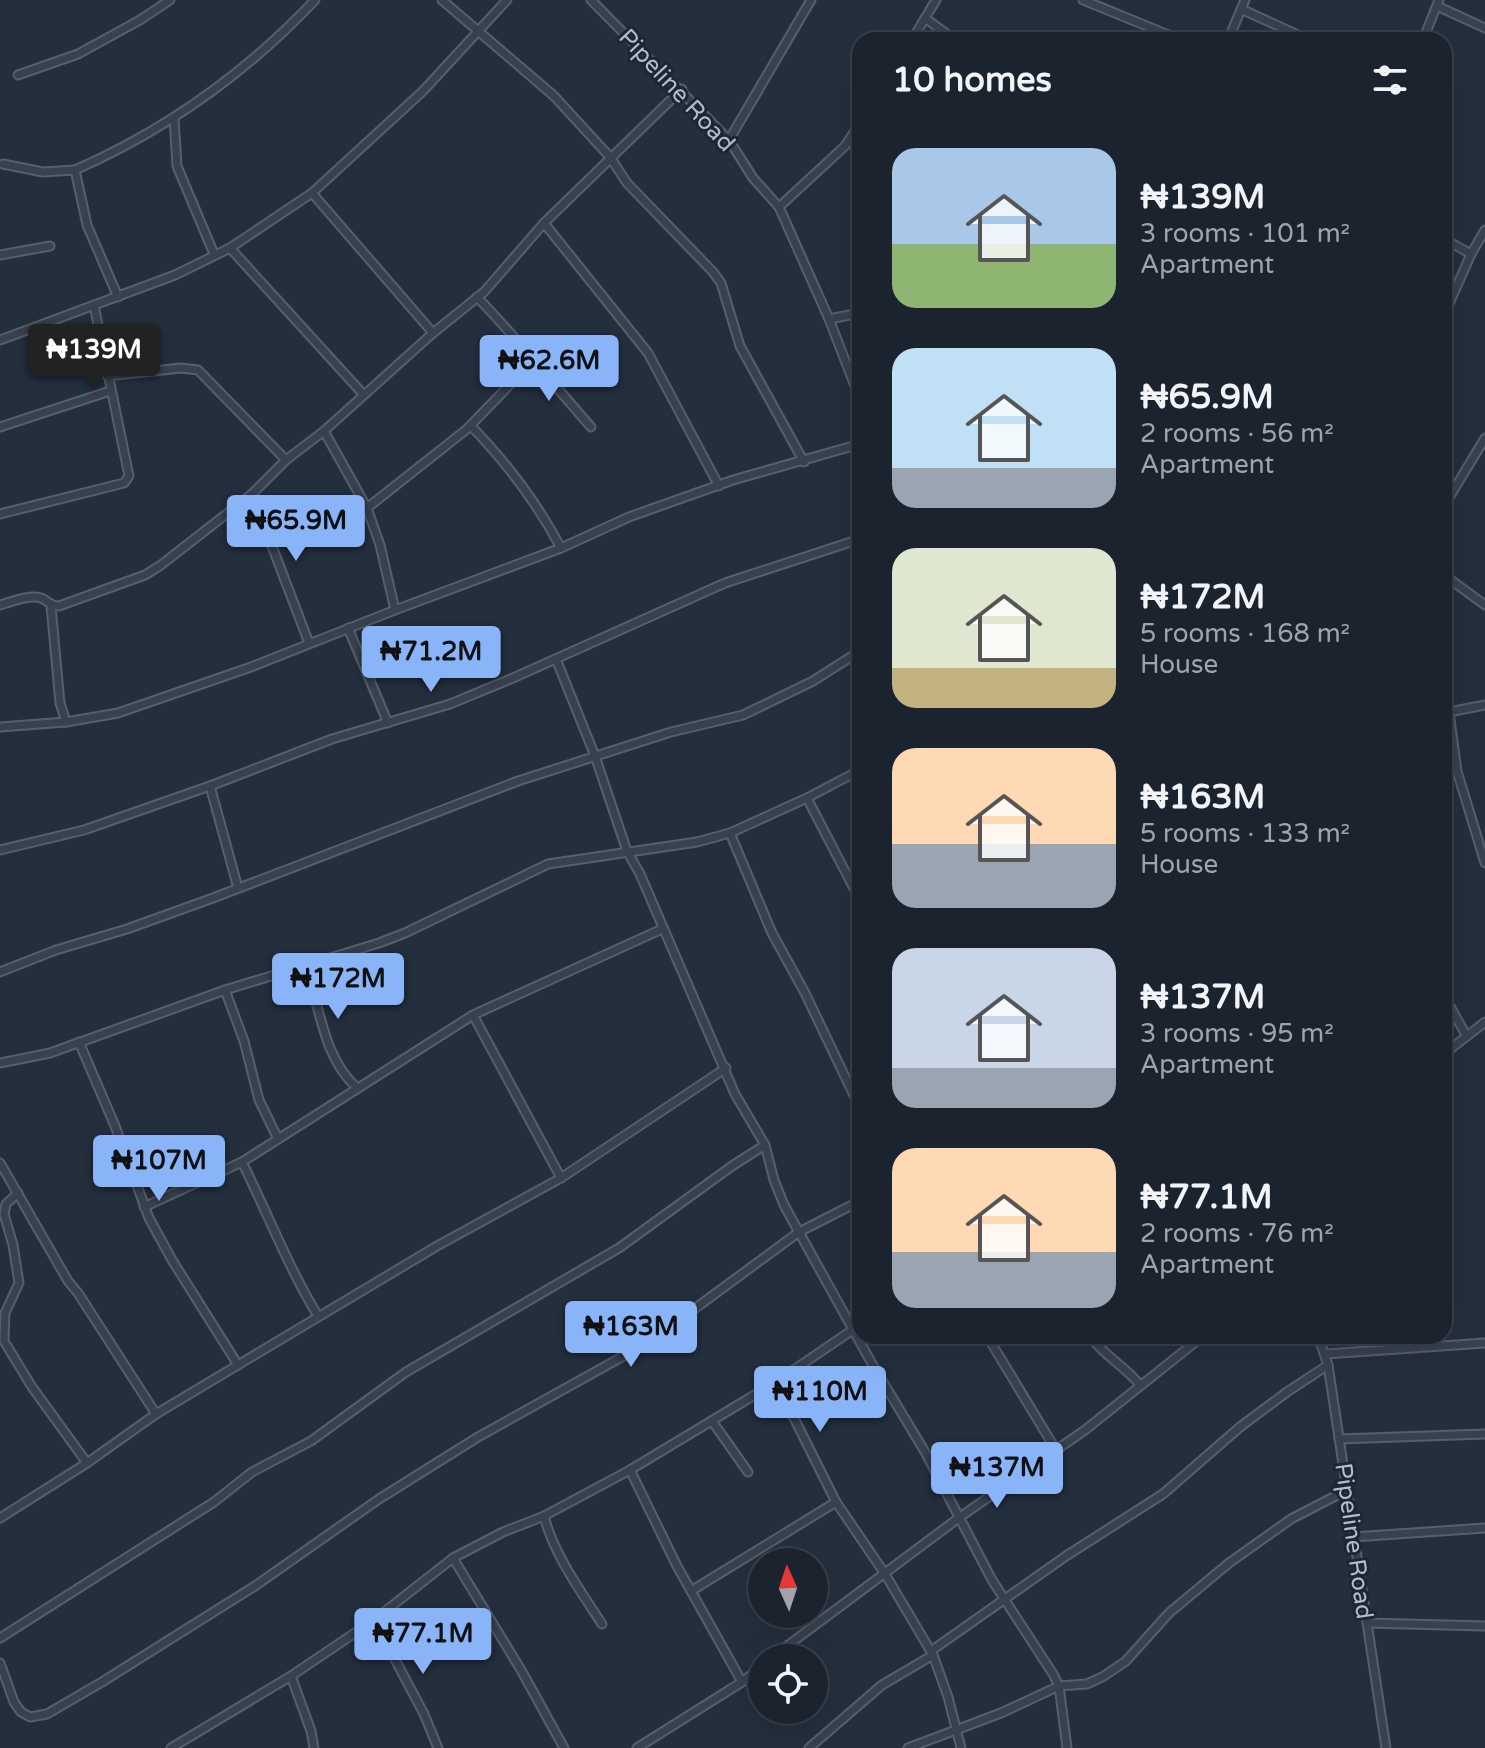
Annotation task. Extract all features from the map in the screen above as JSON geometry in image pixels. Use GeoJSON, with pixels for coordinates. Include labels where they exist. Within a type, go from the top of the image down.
{"type":"FeatureCollection","features":[{"type":"Feature","properties":{"kind":"street"},"geometry":{"type":"LineString","coordinates":[[18,75],[78,54],[170,0]]}},
{"type":"Feature","properties":{"kind":"street"},"geometry":{"type":"LineString","coordinates":[[3,164],[43,172],[75,170],[174,118],[218,88],[278,39],[315,0]]}},
{"type":"Feature","properties":{"kind":"street"},"geometry":{"type":"LineString","coordinates":[[442,0],[554,96],[610,157],[627,183],[713,272],[721,283],[740,346],[804,462]]}},
{"type":"Feature","properties":{"kind":"street"},"geometry":{"type":"LineString","coordinates":[[0,340],[175,275],[230,248],[312,193],[423,91],[507,0]]}},
{"type":"Feature","properties":{"kind":"street","name":"Pipeline Road"},"geometry":{"type":"LineString","coordinates":[[591,0],[729,140],[753,178],[779,207],[852,378]]}},
{"type":"Feature","properties":{"kind":"street"},"geometry":{"type":"LineString","coordinates":[[729,140],[811,0]]}},
{"type":"Feature","properties":{"kind":"street"},"geometry":{"type":"LineString","coordinates":[[917,32],[936,0]]}},
{"type":"Feature","properties":{"kind":"street"},"geometry":{"type":"LineString","coordinates":[[1083,0],[1161,32]]}},
{"type":"Feature","properties":{"kind":"street"},"geometry":{"type":"LineString","coordinates":[[1231,32],[1245,0]]}},
{"type":"Feature","properties":{"kind":"street"},"geometry":{"type":"LineString","coordinates":[[1426,32],[1438,3],[1485,28]]}},
{"type":"Feature","properties":{"kind":"street"},"geometry":{"type":"LineString","coordinates":[[1241,9],[1291,32]]}},
{"type":"Feature","properties":{"kind":"street"},"geometry":{"type":"LineString","coordinates":[[925,18],[944,32]]}},
{"type":"Feature","properties":{"kind":"street"},"geometry":{"type":"LineString","coordinates":[[0,605],[32,597],[42,598],[51,606],[59,606],[145,575],[161,565],[252,494],[286,460],[324,431],[477,297],[544,223],[682,89]]}},
{"type":"Feature","properties":{"kind":"street"},"geometry":{"type":"LineString","coordinates":[[174,118],[177,166],[214,254]]}},
{"type":"Feature","properties":{"kind":"street"},"geometry":{"type":"LineString","coordinates":[[779,207],[845,146],[852,135]]}},
{"type":"Feature","properties":{"kind":"street"},"geometry":{"type":"LineString","coordinates":[[75,170],[87,225],[118,297]]}},
{"type":"Feature","properties":{"kind":"street"},"geometry":{"type":"LineString","coordinates":[[312,193],[433,333]]}},
{"type":"Feature","properties":{"kind":"street"},"geometry":{"type":"LineString","coordinates":[[544,223],[648,353],[719,486]]}},
{"type":"Feature","properties":{"kind":"street"},"geometry":{"type":"LineString","coordinates":[[1452,297],[1485,230]]}},
{"type":"Feature","properties":{"kind":"street"},"geometry":{"type":"LineString","coordinates":[[1452,243],[1471,254]]}},
{"type":"Feature","properties":{"kind":"street"},"geometry":{"type":"LineString","coordinates":[[0,255],[50,246]]}},
{"type":"Feature","properties":{"kind":"street"},"geometry":{"type":"LineString","coordinates":[[230,248],[363,394]]}},
{"type":"Feature","properties":{"kind":"street"},"geometry":{"type":"LineString","coordinates":[[477,297],[522,343],[531,359],[591,427]]}},
{"type":"Feature","properties":{"kind":"street"},"geometry":{"type":"LineString","coordinates":[[0,514],[124,483],[129,469],[94,305]]}},
{"type":"Feature","properties":{"kind":"street"},"geometry":{"type":"LineString","coordinates":[[829,319],[852,315]]}},
{"type":"Feature","properties":{"kind":"street"},"geometry":{"type":"LineString","coordinates":[[367,508],[471,426],[530,364],[531,359]]}},
{"type":"Feature","properties":{"kind":"street"},"geometry":{"type":"LineString","coordinates":[[107,376],[181,368],[198,370],[286,460]]}},
{"type":"Feature","properties":{"kind":"street"},"geometry":{"type":"LineString","coordinates":[[0,427],[110,391]]}},
{"type":"Feature","properties":{"kind":"street"},"geometry":{"type":"LineString","coordinates":[[471,426],[500,456],[544,517],[561,548]]}},
{"type":"Feature","properties":{"kind":"street"},"geometry":{"type":"LineString","coordinates":[[324,431],[367,508],[380,545],[395,610]]}},
{"type":"Feature","properties":{"kind":"street"},"geometry":{"type":"LineString","coordinates":[[1452,493],[1485,438]]}},
{"type":"Feature","properties":{"kind":"street"},"geometry":{"type":"LineString","coordinates":[[0,727],[66,722],[118,713],[251,667],[561,548],[629,517],[719,486],[852,447]]}},
{"type":"Feature","properties":{"kind":"street"},"geometry":{"type":"LineString","coordinates":[[252,494],[309,643]]}},
{"type":"Feature","properties":{"kind":"street"},"geometry":{"type":"LineString","coordinates":[[0,850],[84,830],[332,739],[450,704],[725,583],[852,542]]}},
{"type":"Feature","properties":{"kind":"street"},"geometry":{"type":"LineString","coordinates":[[1452,581],[1485,605]]}},
{"type":"Feature","properties":{"kind":"street"},"geometry":{"type":"LineString","coordinates":[[51,606],[60,703],[66,722]]}},
{"type":"Feature","properties":{"kind":"street"},"geometry":{"type":"LineString","coordinates":[[348,628],[388,723]]}},
{"type":"Feature","properties":{"kind":"street"},"geometry":{"type":"LineString","coordinates":[[0,972],[56,950],[127,929],[518,781],[671,732],[743,715],[813,681],[852,656]]}},
{"type":"Feature","properties":{"kind":"street"},"geometry":{"type":"LineString","coordinates":[[556,659],[595,756],[627,851],[640,874],[735,1094],[765,1145],[774,1180],[799,1232],[852,1325]]}},
{"type":"Feature","properties":{"kind":"street"},"geometry":{"type":"LineString","coordinates":[[1452,711],[1485,705]]}},
{"type":"Feature","properties":{"kind":"street"},"geometry":{"type":"LineString","coordinates":[[1452,744],[1485,863]]}},
{"type":"Feature","properties":{"kind":"street"},"geometry":{"type":"LineString","coordinates":[[0,1063],[50,1053],[225,990],[405,933],[548,864],[697,842],[730,833],[852,774]]}},
{"type":"Feature","properties":{"kind":"street"},"geometry":{"type":"LineString","coordinates":[[210,786],[238,888]]}},
{"type":"Feature","properties":{"kind":"street"},"geometry":{"type":"LineString","coordinates":[[807,798],[852,885]]}},
{"type":"Feature","properties":{"kind":"street"},"geometry":{"type":"LineString","coordinates":[[730,833],[772,933],[852,1091]]}},
{"type":"Feature","properties":{"kind":"street"},"geometry":{"type":"LineString","coordinates":[[144,1207],[242,1162],[473,1015],[662,929]]}},
{"type":"Feature","properties":{"kind":"street"},"geometry":{"type":"LineString","coordinates":[[305,965],[331,1056],[357,1088]]}},
{"type":"Feature","properties":{"kind":"street"},"geometry":{"type":"LineString","coordinates":[[225,990],[244,1041],[259,1100],[278,1139]]}},
{"type":"Feature","properties":{"kind":"street"},"geometry":{"type":"LineString","coordinates":[[1452,1010],[1466,1035]]}},
{"type":"Feature","properties":{"kind":"street"},"geometry":{"type":"LineString","coordinates":[[473,1015],[561,1178]]}},
{"type":"Feature","properties":{"kind":"street"},"geometry":{"type":"LineString","coordinates":[[1452,1047],[1485,1022]]}},
{"type":"Feature","properties":{"kind":"street"},"geometry":{"type":"LineString","coordinates":[[79,1042],[115,1126],[144,1207],[172,1260],[238,1365]]}},
{"type":"Feature","properties":{"kind":"street"},"geometry":{"type":"LineString","coordinates":[[0,1518],[87,1463],[156,1414],[437,1246],[561,1178],[726,1068]]}},
{"type":"Feature","properties":{"kind":"street"},"geometry":{"type":"LineString","coordinates":[[0,1638],[214,1502],[252,1472],[311,1441],[406,1372],[619,1248],[765,1145]]}},
{"type":"Feature","properties":{"kind":"street"},"geometry":{"type":"LineString","coordinates":[[242,1162],[286,1260],[318,1316]]}},
{"type":"Feature","properties":{"kind":"street"},"geometry":{"type":"LineString","coordinates":[[0,1163],[68,1281],[156,1414]]}},
{"type":"Feature","properties":{"kind":"street"},"geometry":{"type":"LineString","coordinates":[[18,1193],[6,1204],[4,1214],[19,1283],[5,1313],[4,1341],[32,1387],[87,1463]]}},
{"type":"Feature","properties":{"kind":"street"},"geometry":{"type":"LineString","coordinates":[[0,1663],[14,1702],[21,1712],[30,1717],[47,1714],[255,1586],[379,1499],[478,1437],[629,1353],[799,1232],[852,1205]]}},
{"type":"Feature","properties":{"kind":"street"},"geometry":{"type":"LineString","coordinates":[[171,1748],[291,1676],[374,1620],[453,1558],[503,1532],[544,1516],[630,1470],[776,1382],[852,1330]]}},
{"type":"Feature","properties":{"kind":"street"},"geometry":{"type":"LineString","coordinates":[[1326,1354],[1485,1343]]}},
{"type":"Feature","properties":{"kind":"street"},"geometry":{"type":"LineString","coordinates":[[862,1344],[1004,1598],[1059,1686],[1067,1748]]}},
{"type":"Feature","properties":{"kind":"street"},"geometry":{"type":"LineString","coordinates":[[992,1344],[1056,1450]]}},
{"type":"Feature","properties":{"kind":"street"},"geometry":{"type":"LineString","coordinates":[[1096,1344],[1130,1371],[1140,1385]]}},
{"type":"Feature","properties":{"kind":"street"},"geometry":{"type":"LineString","coordinates":[[789,1644],[1056,1450],[1193,1344]]}},
{"type":"Feature","properties":{"kind":"street","name":"Pipeline Road"},"geometry":{"type":"LineString","coordinates":[[1322,1344],[1328,1365],[1386,1748]]}},
{"type":"Feature","properties":{"kind":"street"},"geometry":{"type":"LineString","coordinates":[[809,1748],[882,1685],[932,1653],[1004,1598],[1163,1494],[1240,1427],[1328,1365]]}},
{"type":"Feature","properties":{"kind":"street"},"geometry":{"type":"LineString","coordinates":[[776,1382],[836,1502],[885,1574],[932,1653],[948,1697],[961,1748]]}},
{"type":"Feature","properties":{"kind":"street"},"geometry":{"type":"LineString","coordinates":[[712,1421],[748,1472]]}},
{"type":"Feature","properties":{"kind":"street"},"geometry":{"type":"LineString","coordinates":[[1339,1439],[1485,1434]]}},
{"type":"Feature","properties":{"kind":"street"},"geometry":{"type":"LineString","coordinates":[[630,1470],[691,1591],[742,1682]]}},
{"type":"Feature","properties":{"kind":"street"},"geometry":{"type":"LineString","coordinates":[[908,1748],[1059,1686],[1087,1684],[1126,1661],[1169,1613],[1229,1563],[1291,1519],[1347,1490]]}},
{"type":"Feature","properties":{"kind":"street"},"geometry":{"type":"LineString","coordinates":[[691,1591],[836,1502]]}},
{"type":"Feature","properties":{"kind":"street"},"geometry":{"type":"LineString","coordinates":[[544,1516],[558,1551],[602,1624]]}},
{"type":"Feature","properties":{"kind":"street"},"geometry":{"type":"LineString","coordinates":[[1353,1537],[1485,1528]]}},
{"type":"Feature","properties":{"kind":"street"},"geometry":{"type":"LineString","coordinates":[[453,1558],[564,1748]]}},
{"type":"Feature","properties":{"kind":"street"},"geometry":{"type":"LineString","coordinates":[[374,1620],[424,1714],[438,1748]]}},
{"type":"Feature","properties":{"kind":"street"},"geometry":{"type":"LineString","coordinates":[[1367,1623],[1485,1626]]}},
{"type":"Feature","properties":{"kind":"street"},"geometry":{"type":"LineString","coordinates":[[291,1676],[314,1748]]}},
{"type":"Feature","properties":{"kind":"street"},"geometry":{"type":"LineString","coordinates":[[637,1748],[748,1677]]}}]}
